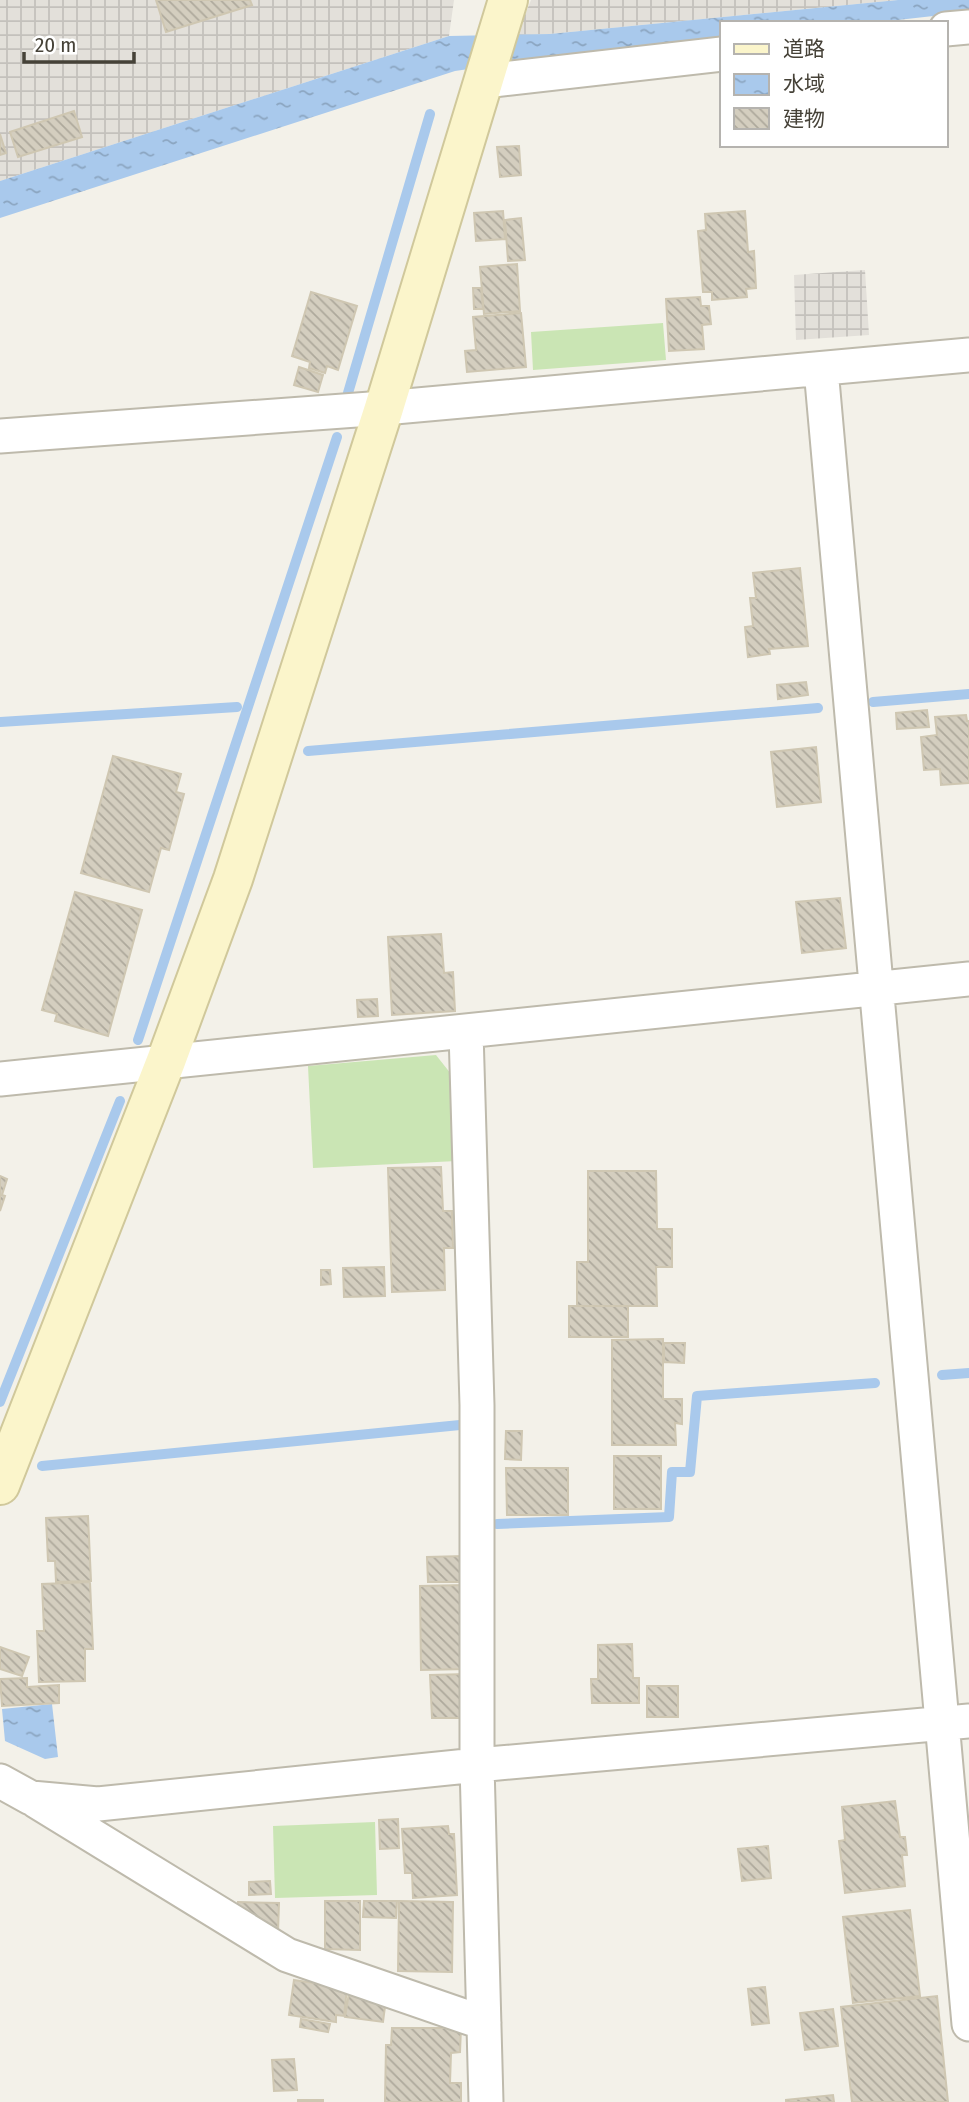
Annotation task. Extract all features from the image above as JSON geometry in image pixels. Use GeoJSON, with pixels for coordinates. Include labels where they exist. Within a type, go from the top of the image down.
{"type":"FeatureCollection","features":[{"type":"Feature","properties":{"kind":"street"},"geometry":{"type":"LineString","coordinates":[[0,1485],[166,1062],[233,879],[384,408],[504,12]]}},
{"type":"Feature","properties":{"kind":"street"},"geometry":{"type":"LineString","coordinates":[[948,29],[969,27]]}},
{"type":"Feature","properties":{"kind":"street"},"geometry":{"type":"LineString","coordinates":[[484,81],[720,54]]}},
{"type":"Feature","properties":{"kind":"street"},"geometry":{"type":"LineString","coordinates":[[0,436],[384,408],[969,355]]}},
{"type":"Feature","properties":{"kind":"street"},"geometry":{"type":"LineString","coordinates":[[821,369],[876,988],[955,1722],[969,2024]]}},
{"type":"Feature","properties":{"kind":"street"},"geometry":{"type":"LineString","coordinates":[[0,1079],[969,979]]}},
{"type":"Feature","properties":{"kind":"street"},"geometry":{"type":"LineString","coordinates":[[466,1032],[477,1405],[477,1765],[486,2102]]}},
{"type":"Feature","properties":{"kind":"street"},"geometry":{"type":"LineString","coordinates":[[32,1798],[98,1804],[477,1765],[955,1722]]}},
{"type":"Feature","properties":{"kind":"street"},"geometry":{"type":"LineString","coordinates":[[0,1781],[287,1955],[484,2023]]}},
{"type":"Feature","properties":{"kind":"shaded area"},"geometry":{"type":"Polygon","coordinates":[[[0,0],[454,0],[449,36],[0,181],[0,0]]]}},
{"type":"Feature","properties":{"kind":"shaded area"},"geometry":{"type":"Polygon","coordinates":[[[531,0],[898,0],[517,35],[531,0]]]}},
{"type":"Feature","properties":{"kind":"shaded area"},"geometry":{"type":"Polygon","coordinates":[[[865,270],[869,335],[796,340],[794,275],[865,270]]]}},
{"type":"Feature","properties":{"kind":"green space"},"geometry":{"type":"Polygon","coordinates":[[[663,323],[666,360],[533,370],[531,332],[663,323]]]}},
{"type":"Feature","properties":{"kind":"green space"},"geometry":{"type":"Polygon","coordinates":[[[436,1055],[451,1074],[457,1161],[313,1168],[308,1066],[436,1055]]]}},
{"type":"Feature","properties":{"kind":"green space"},"geometry":{"type":"Polygon","coordinates":[[[375,1822],[377,1895],[275,1898],[273,1826],[375,1822]]]}},
{"type":"Feature","properties":{"kind":"water"},"geometry":{"type":"Polygon","coordinates":[[[898,0],[969,0],[969,12],[889,21],[720,21],[720,39],[545,58],[455,71],[0,218],[0,181],[449,36],[550,34],[898,0]]]}},
{"type":"Feature","properties":{"kind":"water"},"geometry":{"type":"Polygon","coordinates":[[[52,1704],[58,1757],[45,1759],[5,1741],[2,1709],[52,1704]]]}},
{"type":"Feature","properties":{"kind":"building"},"geometry":{"type":"Polygon","coordinates":[[[156,0],[250,0],[252,5],[166,32],[156,0]]]}},
{"type":"Feature","properties":{"kind":"building"},"geometry":{"type":"Polygon","coordinates":[[[74,111],[82,137],[18,157],[10,132],[74,111]]]}},
{"type":"Feature","properties":{"kind":"building"},"geometry":{"type":"Polygon","coordinates":[[[0,134],[6,153],[0,155],[0,134]]]}},
{"type":"Feature","properties":{"kind":"building"},"geometry":{"type":"Polygon","coordinates":[[[519,146],[521,175],[500,177],[497,147],[519,146]]]}},
{"type":"Feature","properties":{"kind":"building"},"geometry":{"type":"Polygon","coordinates":[[[503,211],[505,239],[476,241],[474,213],[503,211]]]}},
{"type":"Feature","properties":{"kind":"building"},"geometry":{"type":"Polygon","coordinates":[[[745,211],[748,252],[754,251],[756,288],[746,289],[747,297],[712,300],[712,292],[703,292],[698,231],[706,230],[705,214],[745,211]]]}},
{"type":"Feature","properties":{"kind":"building"},"geometry":{"type":"Polygon","coordinates":[[[521,218],[525,260],[508,261],[505,220],[521,218]]]}},
{"type":"Feature","properties":{"kind":"building"},"geometry":{"type":"Polygon","coordinates":[[[517,264],[520,311],[484,314],[480,267],[517,264]]]}},
{"type":"Feature","properties":{"kind":"building"},"geometry":{"type":"Polygon","coordinates":[[[473,288],[481,288],[483,309],[474,309],[473,288]]]}},
{"type":"Feature","properties":{"kind":"building"},"geometry":{"type":"Polygon","coordinates":[[[311,292],[357,306],[338,370],[327,366],[325,373],[309,368],[310,362],[292,356],[311,292]]]}},
{"type":"Feature","properties":{"kind":"building"},"geometry":{"type":"Polygon","coordinates":[[[700,297],[701,306],[709,306],[711,324],[702,325],[704,349],[669,351],[666,299],[700,297]]]}},
{"type":"Feature","properties":{"kind":"building"},"geometry":{"type":"Polygon","coordinates":[[[521,313],[526,367],[467,372],[465,351],[476,350],[473,317],[521,313]]]}},
{"type":"Feature","properties":{"kind":"building"},"geometry":{"type":"Polygon","coordinates":[[[299,367],[323,375],[318,392],[294,385],[299,367]]]}},
{"type":"Feature","properties":{"kind":"building"},"geometry":{"type":"Polygon","coordinates":[[[800,568],[808,646],[769,649],[770,654],[748,657],[745,627],[753,626],[750,598],[756,598],[753,573],[800,568]]]}},
{"type":"Feature","properties":{"kind":"building"},"geometry":{"type":"Polygon","coordinates":[[[806,682],[808,695],[778,699],[777,685],[806,682]]]}},
{"type":"Feature","properties":{"kind":"building"},"geometry":{"type":"Polygon","coordinates":[[[927,710],[929,727],[897,729],[896,713],[927,710]]]}},
{"type":"Feature","properties":{"kind":"building"},"geometry":{"type":"Polygon","coordinates":[[[966,715],[969,721],[969,783],[941,785],[940,769],[924,770],[921,737],[937,735],[935,717],[966,715]]]}},
{"type":"Feature","properties":{"kind":"building"},"geometry":{"type":"Polygon","coordinates":[[[816,747],[821,802],[777,807],[771,752],[816,747]]]}},
{"type":"Feature","properties":{"kind":"building"},"geometry":{"type":"Polygon","coordinates":[[[113,756],[181,774],[176,792],[184,794],[169,850],[161,848],[149,892],[81,873],[113,756]]]}},
{"type":"Feature","properties":{"kind":"building"},"geometry":{"type":"Polygon","coordinates":[[[75,892],[142,910],[108,1036],[55,1021],[57,1014],[42,1010],[75,892]]]}},
{"type":"Feature","properties":{"kind":"building"},"geometry":{"type":"Polygon","coordinates":[[[840,898],[846,948],[802,953],[796,902],[840,898]]]}},
{"type":"Feature","properties":{"kind":"building"},"geometry":{"type":"Polygon","coordinates":[[[441,934],[444,973],[453,972],[455,1011],[392,1015],[388,937],[441,934]]]}},
{"type":"Feature","properties":{"kind":"building"},"geometry":{"type":"Polygon","coordinates":[[[377,999],[378,1016],[358,1017],[357,1000],[377,999]]]}},
{"type":"Feature","properties":{"kind":"building"},"geometry":{"type":"Polygon","coordinates":[[[441,1167],[443,1211],[452,1211],[453,1248],[444,1248],[445,1290],[392,1292],[388,1168],[441,1167]]]}},
{"type":"Feature","properties":{"kind":"building"},"geometry":{"type":"Polygon","coordinates":[[[588,1171],[656,1171],[657,1229],[672,1229],[672,1267],[656,1267],[657,1306],[577,1306],[577,1262],[588,1262],[588,1171]]]}},
{"type":"Feature","properties":{"kind":"building"},"geometry":{"type":"Polygon","coordinates":[[[0,1176],[7,1179],[0,1211],[0,1176]]]}},
{"type":"Feature","properties":{"kind":"building"},"geometry":{"type":"Polygon","coordinates":[[[384,1267],[385,1296],[344,1297],[343,1268],[384,1267]]]}},
{"type":"Feature","properties":{"kind":"building"},"geometry":{"type":"Polygon","coordinates":[[[321,1270],[330,1270],[331,1284],[321,1285],[321,1270]]]}},
{"type":"Feature","properties":{"kind":"building"},"geometry":{"type":"Polygon","coordinates":[[[569,1306],[628,1306],[628,1337],[569,1337],[569,1306]]]}},
{"type":"Feature","properties":{"kind":"building"},"geometry":{"type":"Polygon","coordinates":[[[663,1339],[663,1399],[682,1399],[682,1424],[675,1423],[676,1445],[612,1445],[612,1340],[663,1339]]]}},
{"type":"Feature","properties":{"kind":"building"},"geometry":{"type":"Polygon","coordinates":[[[664,1343],[685,1343],[684,1363],[664,1362],[664,1343]]]}},
{"type":"Feature","properties":{"kind":"building"},"geometry":{"type":"Polygon","coordinates":[[[506,1431],[522,1431],[521,1460],[505,1459],[506,1431]]]}},
{"type":"Feature","properties":{"kind":"building"},"geometry":{"type":"Polygon","coordinates":[[[614,1456],[661,1456],[661,1509],[614,1509],[614,1456]]]}},
{"type":"Feature","properties":{"kind":"building"},"geometry":{"type":"Polygon","coordinates":[[[506,1468],[568,1468],[568,1515],[507,1515],[506,1468]]]}},
{"type":"Feature","properties":{"kind":"building"},"geometry":{"type":"Polygon","coordinates":[[[88,1516],[91,1581],[56,1582],[55,1561],[48,1561],[46,1518],[88,1516]]]}},
{"type":"Feature","properties":{"kind":"building"},"geometry":{"type":"Polygon","coordinates":[[[464,1556],[465,1582],[428,1582],[427,1557],[464,1556]]]}},
{"type":"Feature","properties":{"kind":"building"},"geometry":{"type":"Polygon","coordinates":[[[90,1582],[93,1649],[85,1649],[85,1681],[39,1682],[37,1631],[44,1631],[42,1584],[90,1582]]]}},
{"type":"Feature","properties":{"kind":"building"},"geometry":{"type":"Polygon","coordinates":[[[465,1585],[467,1669],[421,1670],[420,1586],[465,1585]]]}},
{"type":"Feature","properties":{"kind":"building"},"geometry":{"type":"Polygon","coordinates":[[[632,1644],[633,1678],[639,1678],[639,1703],[592,1703],[591,1679],[598,1679],[598,1645],[632,1644]]]}},
{"type":"Feature","properties":{"kind":"building"},"geometry":{"type":"Polygon","coordinates":[[[0,1647],[29,1657],[22,1676],[0,1669],[0,1647]]]}},
{"type":"Feature","properties":{"kind":"building"},"geometry":{"type":"Polygon","coordinates":[[[467,1674],[468,1718],[432,1718],[430,1675],[467,1674]]]}},
{"type":"Feature","properties":{"kind":"building"},"geometry":{"type":"Polygon","coordinates":[[[27,1678],[27,1687],[59,1685],[59,1703],[2,1706],[0,1679],[27,1678]]]}},
{"type":"Feature","properties":{"kind":"building"},"geometry":{"type":"Polygon","coordinates":[[[647,1686],[678,1686],[678,1717],[647,1717],[647,1686]]]}},
{"type":"Feature","properties":{"kind":"building"},"geometry":{"type":"Polygon","coordinates":[[[895,1801],[900,1837],[905,1837],[907,1855],[902,1855],[905,1886],[845,1893],[839,1841],[845,1840],[842,1807],[895,1801]]]}},
{"type":"Feature","properties":{"kind":"building"},"geometry":{"type":"Polygon","coordinates":[[[398,1819],[399,1848],[380,1849],[379,1820],[398,1819]]]}},
{"type":"Feature","properties":{"kind":"building"},"geometry":{"type":"Polygon","coordinates":[[[448,1826],[449,1834],[454,1834],[457,1895],[413,1898],[412,1873],[405,1873],[402,1829],[448,1826]]]}},
{"type":"Feature","properties":{"kind":"building"},"geometry":{"type":"Polygon","coordinates":[[[768,1846],[771,1878],[742,1881],[738,1849],[768,1846]]]}},
{"type":"Feature","properties":{"kind":"building"},"geometry":{"type":"Polygon","coordinates":[[[270,1881],[271,1894],[249,1895],[249,1882],[270,1881]]]}},
{"type":"Feature","properties":{"kind":"building"},"geometry":{"type":"Polygon","coordinates":[[[325,1901],[360,1901],[360,1950],[325,1949],[325,1901]]]}},
{"type":"Feature","properties":{"kind":"building"},"geometry":{"type":"Polygon","coordinates":[[[364,1901],[397,1901],[396,1918],[363,1917],[364,1901]]]}},
{"type":"Feature","properties":{"kind":"building"},"geometry":{"type":"Polygon","coordinates":[[[399,1901],[453,1902],[452,1972],[398,1971],[399,1901]]]}},
{"type":"Feature","properties":{"kind":"building"},"geometry":{"type":"Polygon","coordinates":[[[238,1902],[279,1903],[278,1933],[238,1915],[238,1902]]]}},
{"type":"Feature","properties":{"kind":"building"},"geometry":{"type":"Polygon","coordinates":[[[910,1910],[920,1996],[853,2003],[843,1917],[910,1910]]]}},
{"type":"Feature","properties":{"kind":"building"},"geometry":{"type":"Polygon","coordinates":[[[294,1980],[347,1988],[344,2016],[336,2015],[336,2022],[289,2015],[294,1980]]]}},
{"type":"Feature","properties":{"kind":"building"},"geometry":{"type":"Polygon","coordinates":[[[765,1987],[769,2023],[752,2025],[748,1989],[765,1987]]]}},
{"type":"Feature","properties":{"kind":"building"},"geometry":{"type":"Polygon","coordinates":[[[349,1993],[386,1999],[383,2022],[345,2017],[349,1993]]]}},
{"type":"Feature","properties":{"kind":"building"},"geometry":{"type":"Polygon","coordinates":[[[937,1996],[948,2102],[852,2102],[841,2007],[937,1996]]]}},
{"type":"Feature","properties":{"kind":"building"},"geometry":{"type":"Polygon","coordinates":[[[833,2009],[838,2046],[805,2050],[800,2013],[833,2009]]]}},
{"type":"Feature","properties":{"kind":"building"},"geometry":{"type":"Polygon","coordinates":[[[301,2019],[330,2024],[328,2032],[300,2027],[301,2019]]]}},
{"type":"Feature","properties":{"kind":"building"},"geometry":{"type":"Polygon","coordinates":[[[392,2028],[461,2028],[460,2052],[451,2053],[450,2083],[461,2083],[461,2102],[385,2102],[386,2045],[391,2045],[392,2028]]]}},
{"type":"Feature","properties":{"kind":"building"},"geometry":{"type":"Polygon","coordinates":[[[294,2059],[297,2090],[274,2091],[272,2060],[294,2059]]]}},
{"type":"Feature","properties":{"kind":"building"},"geometry":{"type":"Polygon","coordinates":[[[833,2095],[834,2102],[786,2102],[786,2100],[833,2095]]]}},
{"type":"Feature","properties":{"kind":"building"},"geometry":{"type":"Polygon","coordinates":[[[323,2100],[323,2102],[298,2102],[323,2100]]]}},
{"type":"Feature","properties":{"kind":"waterway"},"geometry":{"type":"LineString","coordinates":[[348,393],[430,114]]}},
{"type":"Feature","properties":{"kind":"waterway"},"geometry":{"type":"LineString","coordinates":[[138,1040],[337,437]]}},
{"type":"Feature","properties":{"kind":"waterway"},"geometry":{"type":"LineString","coordinates":[[873,702],[969,694]]}},
{"type":"Feature","properties":{"kind":"waterway"},"geometry":{"type":"LineString","coordinates":[[0,722],[237,707]]}},
{"type":"Feature","properties":{"kind":"waterway"},"geometry":{"type":"LineString","coordinates":[[308,751],[818,708]]}},
{"type":"Feature","properties":{"kind":"waterway"},"geometry":{"type":"LineString","coordinates":[[0,1402],[120,1101]]}},
{"type":"Feature","properties":{"kind":"waterway"},"geometry":{"type":"LineString","coordinates":[[942,1375],[969,1373]]}},
{"type":"Feature","properties":{"kind":"waterway"},"geometry":{"type":"LineString","coordinates":[[497,1524],[669,1517],[672,1472],[690,1472],[697,1396],[875,1383]]}},
{"type":"Feature","properties":{"kind":"waterway"},"geometry":{"type":"LineString","coordinates":[[42,1466],[460,1425]]}}]}
